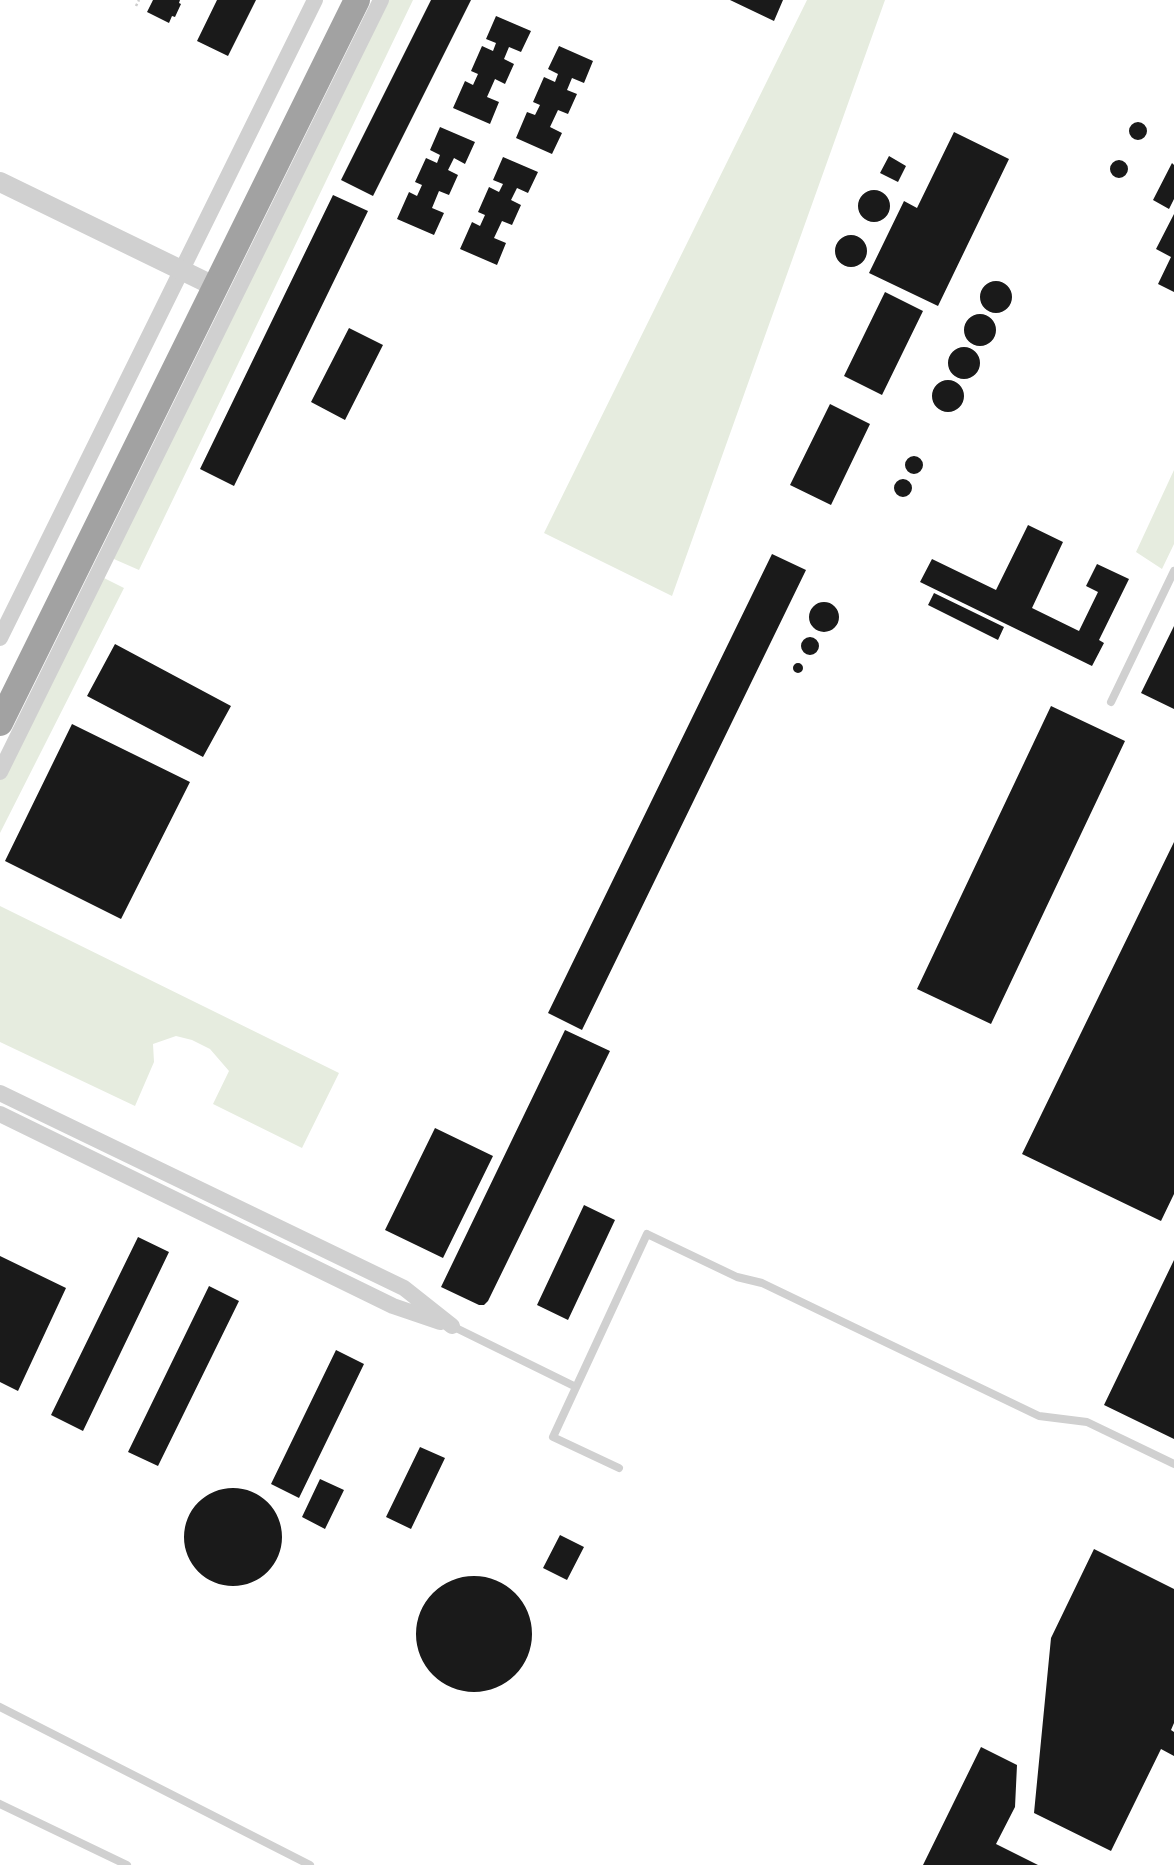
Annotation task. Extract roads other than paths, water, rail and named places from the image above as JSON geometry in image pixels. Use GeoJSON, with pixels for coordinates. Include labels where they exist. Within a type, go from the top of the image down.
{"type":"FeatureCollection","features":[{"type":"Feature","properties":{"kind":"highway"},"geometry":{"type":"LineString","coordinates":[[0,684],[338,0]]}},
{"type":"Feature","properties":{"kind":"highway"},"geometry":{"type":"LineString","coordinates":[[0,723],[199,279],[357,0]]}},
{"type":"Feature","properties":{"kind":"street"},"geometry":{"type":"LineString","coordinates":[[0,638],[199,279],[315,0]]}},
{"type":"Feature","properties":{"kind":"street"},"geometry":{"type":"LineString","coordinates":[[0,772],[381,0]]}},
{"type":"Feature","properties":{"kind":"street"},"geometry":{"type":"LineString","coordinates":[[0,182],[199,279]]}},
{"type":"Feature","properties":{"kind":"street"},"geometry":{"type":"LineString","coordinates":[[0,1093],[404,1288],[452,1326]]}},
{"type":"Feature","properties":{"kind":"street"},"geometry":{"type":"LineString","coordinates":[[0,1114],[393,1306],[452,1326]]}},
{"type":"Feature","properties":{"kind":"lane"},"geometry":{"type":"LineString","coordinates":[[1111,702],[1174,571]]}},
{"type":"Feature","properties":{"kind":"lane"},"geometry":{"type":"LineString","coordinates":[[619,1468],[553,1437],[647,1234],[737,1277],[762,1283],[1039,1416],[1087,1422],[1174,1464]]}},
{"type":"Feature","properties":{"kind":"lane"},"geometry":{"type":"LineString","coordinates":[[452,1326],[576,1387]]}},
{"type":"Feature","properties":{"kind":"lane"},"geometry":{"type":"LineString","coordinates":[[0,1707],[310,1865]]}},
{"type":"Feature","properties":{"kind":"lane"},"geometry":{"type":"LineString","coordinates":[[0,1804],[127,1865]]}}]}
